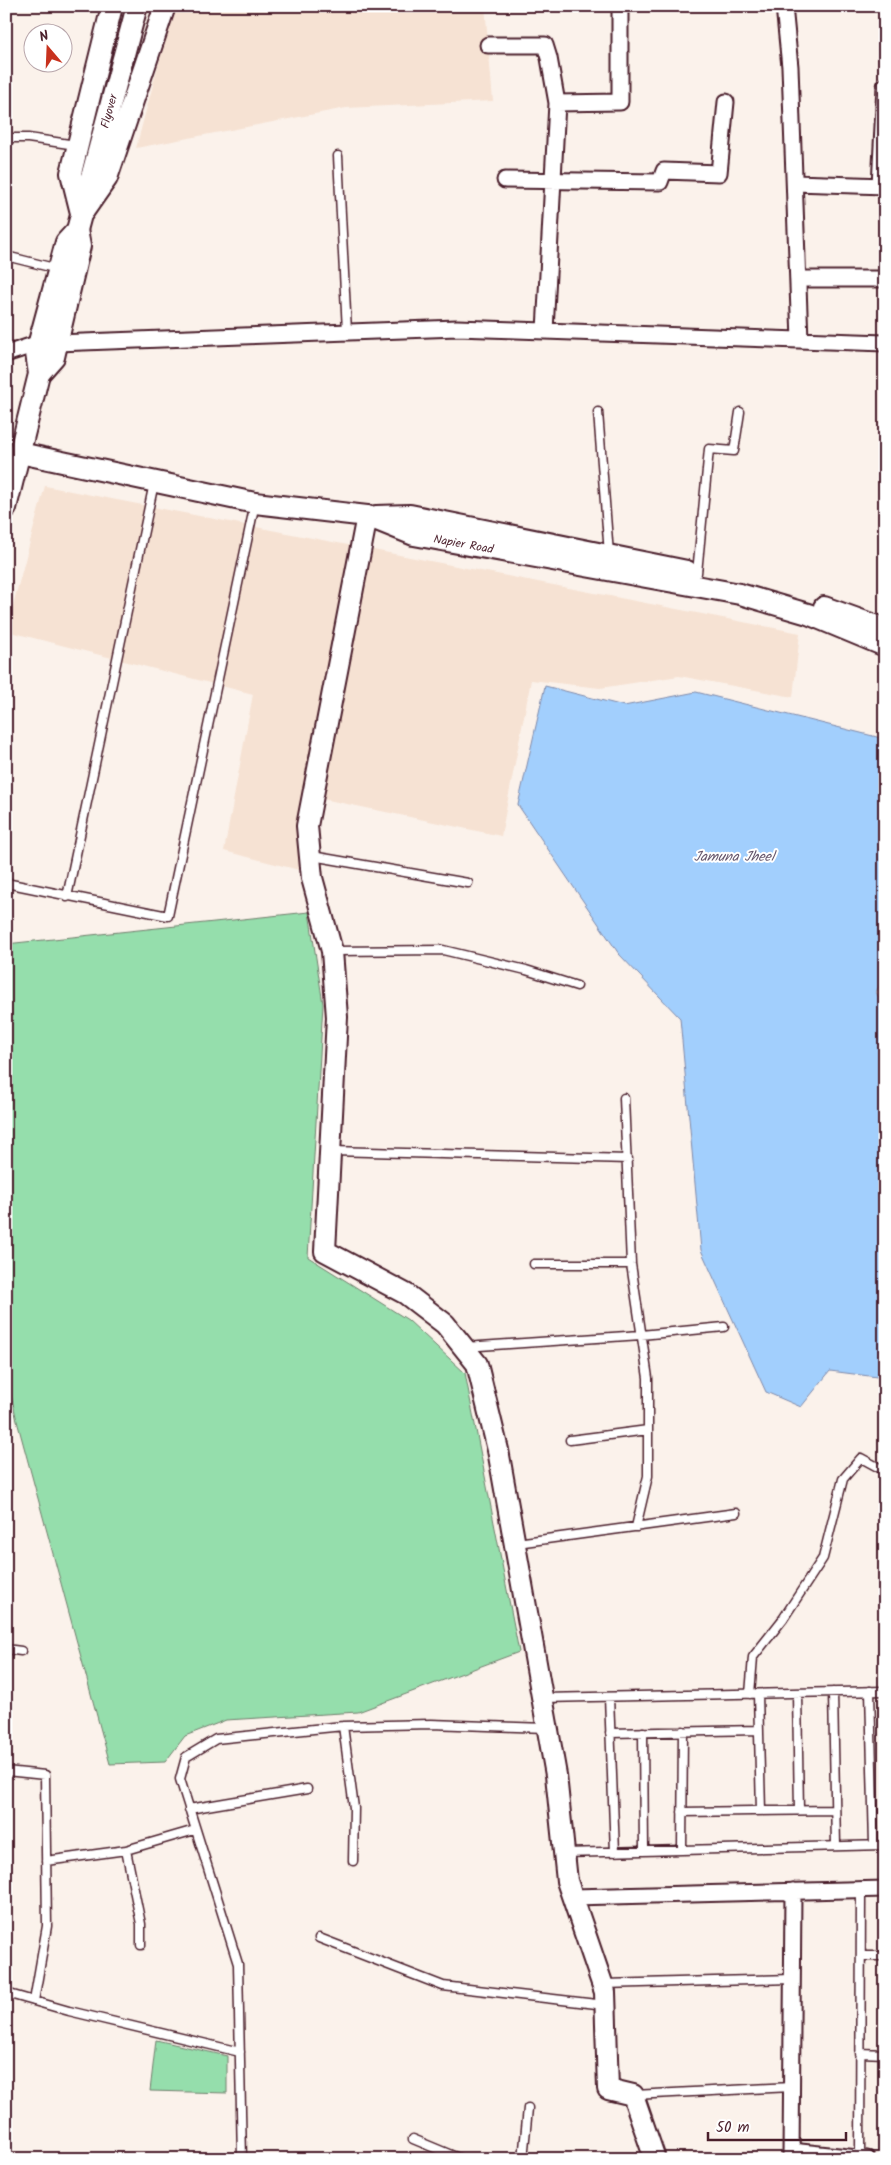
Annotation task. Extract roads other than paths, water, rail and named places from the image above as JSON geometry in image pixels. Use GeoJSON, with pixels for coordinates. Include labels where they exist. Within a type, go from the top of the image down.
{"type":"FeatureCollection","features":[{"type":"Feature","properties":{"kind":"main road"},"geometry":{"type":"LineString","coordinates":[[6,508],[29,455],[39,374],[54,357],[48,343],[59,301],[80,246],[79,223],[71,173],[112,6]]}},
{"type":"Feature","properties":{"kind":"main road","name":"Flyover"},"geometry":{"type":"LineString","coordinates":[[79,223],[137,6]]}},
{"type":"Feature","properties":{"kind":"main road"},"geometry":{"type":"LineString","coordinates":[[59,301],[59,270],[66,242],[107,178],[164,6]]}},
{"type":"Feature","properties":{"kind":"main road","name":"Napier Road"},"geometry":{"type":"LineString","coordinates":[[29,455],[255,504],[367,516],[414,535],[740,594],[808,614],[885,646]]}},
{"type":"Feature","properties":{"kind":"main road"},"geometry":{"type":"LineString","coordinates":[[654,2159],[633,2095],[608,2089],[605,1992],[567,1881],[556,1775],[548,1728],[498,1450],[477,1364],[444,1324],[406,1294],[325,1251],[337,1017],[332,951],[312,878],[306,826],[367,516],[410,515],[697,573],[807,601],[885,629]]}},
{"type":"Feature","properties":{"kind":"street"},"geometry":{"type":"LineString","coordinates":[[557,103],[620,102],[620,6]]}},
{"type":"Feature","properties":{"kind":"street"},"geometry":{"type":"LineString","coordinates":[[784,6],[790,68],[800,340]]}},
{"type":"Feature","properties":{"kind":"street"},"geometry":{"type":"LineString","coordinates":[[488,45],[545,45],[549,58],[557,103],[545,331]]}},
{"type":"Feature","properties":{"kind":"street"},"geometry":{"type":"LineString","coordinates":[[794,183],[882,186],[885,86]]}},
{"type":"Feature","properties":{"kind":"street"},"geometry":{"type":"LineString","coordinates":[[505,180],[660,182],[664,171],[719,173],[726,102]]}},
{"type":"Feature","properties":{"kind":"street"},"geometry":{"type":"LineString","coordinates":[[798,279],[885,279]]}},
{"type":"Feature","properties":{"kind":"street"},"geometry":{"type":"LineString","coordinates":[[6,354],[48,343],[457,328],[885,343]]}},
{"type":"Feature","properties":{"kind":"street"},"geometry":{"type":"LineString","coordinates":[[573,1897],[885,1889]]}},
{"type":"Feature","properties":{"kind":"street"},"geometry":{"type":"LineString","coordinates":[[793,1892],[791,2155],[867,2159]]}},
{"type":"Feature","properties":{"kind":"lane"},"geometry":{"type":"LineString","coordinates":[[6,138],[28,138],[78,145]]}},
{"type":"Feature","properties":{"kind":"lane"},"geometry":{"type":"LineString","coordinates":[[338,156],[347,331]]}},
{"type":"Feature","properties":{"kind":"lane"},"geometry":{"type":"LineString","coordinates":[[6,256],[59,270]]}},
{"type":"Feature","properties":{"kind":"lane"},"geometry":{"type":"LineString","coordinates":[[598,412],[609,556]]}},
{"type":"Feature","properties":{"kind":"lane"},"geometry":{"type":"LineString","coordinates":[[697,573],[709,449],[734,452],[740,412]]}},
{"type":"Feature","properties":{"kind":"lane"},"geometry":{"type":"LineString","coordinates":[[67,897],[154,482]]}},
{"type":"Feature","properties":{"kind":"lane"},"geometry":{"type":"LineString","coordinates":[[6,883],[67,897],[168,916],[255,504]]}},
{"type":"Feature","properties":{"kind":"lane"},"geometry":{"type":"LineString","coordinates":[[310,856],[468,883]]}},
{"type":"Feature","properties":{"kind":"lane"},"geometry":{"type":"LineString","coordinates":[[332,951],[443,950],[526,970],[577,986]]}},
{"type":"Feature","properties":{"kind":"lane"},"geometry":{"type":"LineString","coordinates":[[624,1098],[631,1264],[648,1378],[648,1476],[636,1527]]}},
{"type":"Feature","properties":{"kind":"lane"},"geometry":{"type":"LineString","coordinates":[[330,1151],[628,1158]]}},
{"type":"Feature","properties":{"kind":"lane"},"geometry":{"type":"LineString","coordinates":[[534,1264],[631,1264]]}},
{"type":"Feature","properties":{"kind":"lane"},"geometry":{"type":"LineString","coordinates":[[463,1347],[641,1336],[724,1327]]}},
{"type":"Feature","properties":{"kind":"lane"},"geometry":{"type":"LineString","coordinates":[[570,1440],[648,1430]]}},
{"type":"Feature","properties":{"kind":"lane"},"geometry":{"type":"LineString","coordinates":[[761,1811],[759,1730],[754,1694],[753,1657],[783,1618],[823,1558],[843,1479],[861,1458],[885,1471]]}},
{"type":"Feature","properties":{"kind":"lane"},"geometry":{"type":"LineString","coordinates":[[515,1543],[736,1514]]}},
{"type":"Feature","properties":{"kind":"lane"},"geometry":{"type":"LineString","coordinates":[[6,1649],[21,1651]]}},
{"type":"Feature","properties":{"kind":"lane"},"geometry":{"type":"LineString","coordinates":[[542,1698],[885,1690]]}},
{"type":"Feature","properties":{"kind":"lane"},"geometry":{"type":"LineString","coordinates":[[870,1691],[874,1845]]}},
{"type":"Feature","properties":{"kind":"lane"},"geometry":{"type":"LineString","coordinates":[[833,1692],[836,1846]]}},
{"type":"Feature","properties":{"kind":"lane"},"geometry":{"type":"LineString","coordinates":[[797,1693],[799,1810]]}},
{"type":"Feature","properties":{"kind":"lane"},"geometry":{"type":"LineString","coordinates":[[609,1697],[615,1852]]}},
{"type":"Feature","properties":{"kind":"lane"},"geometry":{"type":"LineString","coordinates":[[242,2159],[238,1964],[180,1780],[186,1757],[216,1739],[343,1726],[431,1724],[548,1728]]}},
{"type":"Feature","properties":{"kind":"lane"},"geometry":{"type":"LineString","coordinates":[[343,1726],[354,1808],[353,1861]]}},
{"type":"Feature","properties":{"kind":"lane"},"geometry":{"type":"LineString","coordinates":[[610,1733],[759,1730]]}},
{"type":"Feature","properties":{"kind":"lane"},"geometry":{"type":"LineString","coordinates":[[682,1850],[683,1731]]}},
{"type":"Feature","properties":{"kind":"lane"},"geometry":{"type":"LineString","coordinates":[[642,1732],[644,1851]]}},
{"type":"Feature","properties":{"kind":"lane"},"geometry":{"type":"LineString","coordinates":[[6,1771],[44,1775],[48,1926],[34,2001]]}},
{"type":"Feature","properties":{"kind":"lane"},"geometry":{"type":"LineString","coordinates":[[189,1810],[306,1789]]}},
{"type":"Feature","properties":{"kind":"lane"},"geometry":{"type":"LineString","coordinates":[[682,1812],[835,1810]]}},
{"type":"Feature","properties":{"kind":"lane"},"geometry":{"type":"LineString","coordinates":[[46,1861],[126,1850],[195,1830]]}},
{"type":"Feature","properties":{"kind":"lane"},"geometry":{"type":"LineString","coordinates":[[564,1853],[885,1845]]}},
{"type":"Feature","properties":{"kind":"lane"},"geometry":{"type":"LineString","coordinates":[[126,1850],[141,1924],[141,1945]]}},
{"type":"Feature","properties":{"kind":"lane"},"geometry":{"type":"LineString","coordinates":[[860,2158],[861,1890]]}},
{"type":"Feature","properties":{"kind":"lane"},"geometry":{"type":"LineString","coordinates":[[319,1938],[443,1986],[605,2005]]}},
{"type":"Feature","properties":{"kind":"lane"},"geometry":{"type":"LineString","coordinates":[[861,1956],[885,1956]]}},
{"type":"Feature","properties":{"kind":"lane"},"geometry":{"type":"LineString","coordinates":[[602,1984],[792,1979]]}},
{"type":"Feature","properties":{"kind":"lane"},"geometry":{"type":"LineString","coordinates":[[6,1994],[240,2052]]}},
{"type":"Feature","properties":{"kind":"lane"},"geometry":{"type":"LineString","coordinates":[[860,2053],[885,2054]]}},
{"type":"Feature","properties":{"kind":"lane"},"geometry":{"type":"LineString","coordinates":[[633,2095],[792,2087]]}},
{"type":"Feature","properties":{"kind":"lane"},"geometry":{"type":"LineString","coordinates":[[523,2159],[528,2108]]}},
{"type":"Feature","properties":{"kind":"lane"},"geometry":{"type":"LineString","coordinates":[[413,2139],[461,2159]]}},
{"type":"Feature","properties":{"kind":"water","name":"Jamuna Jheel"},"geometry":{"type":"Polygon","coordinates":[[[545,686],[624,706],[696,692],[885,739],[885,975],[876,992],[885,1009],[885,1378],[830,1371],[801,1407],[766,1392],[701,1250],[680,1018],[619,954],[518,805],[545,686]]]}}]}
